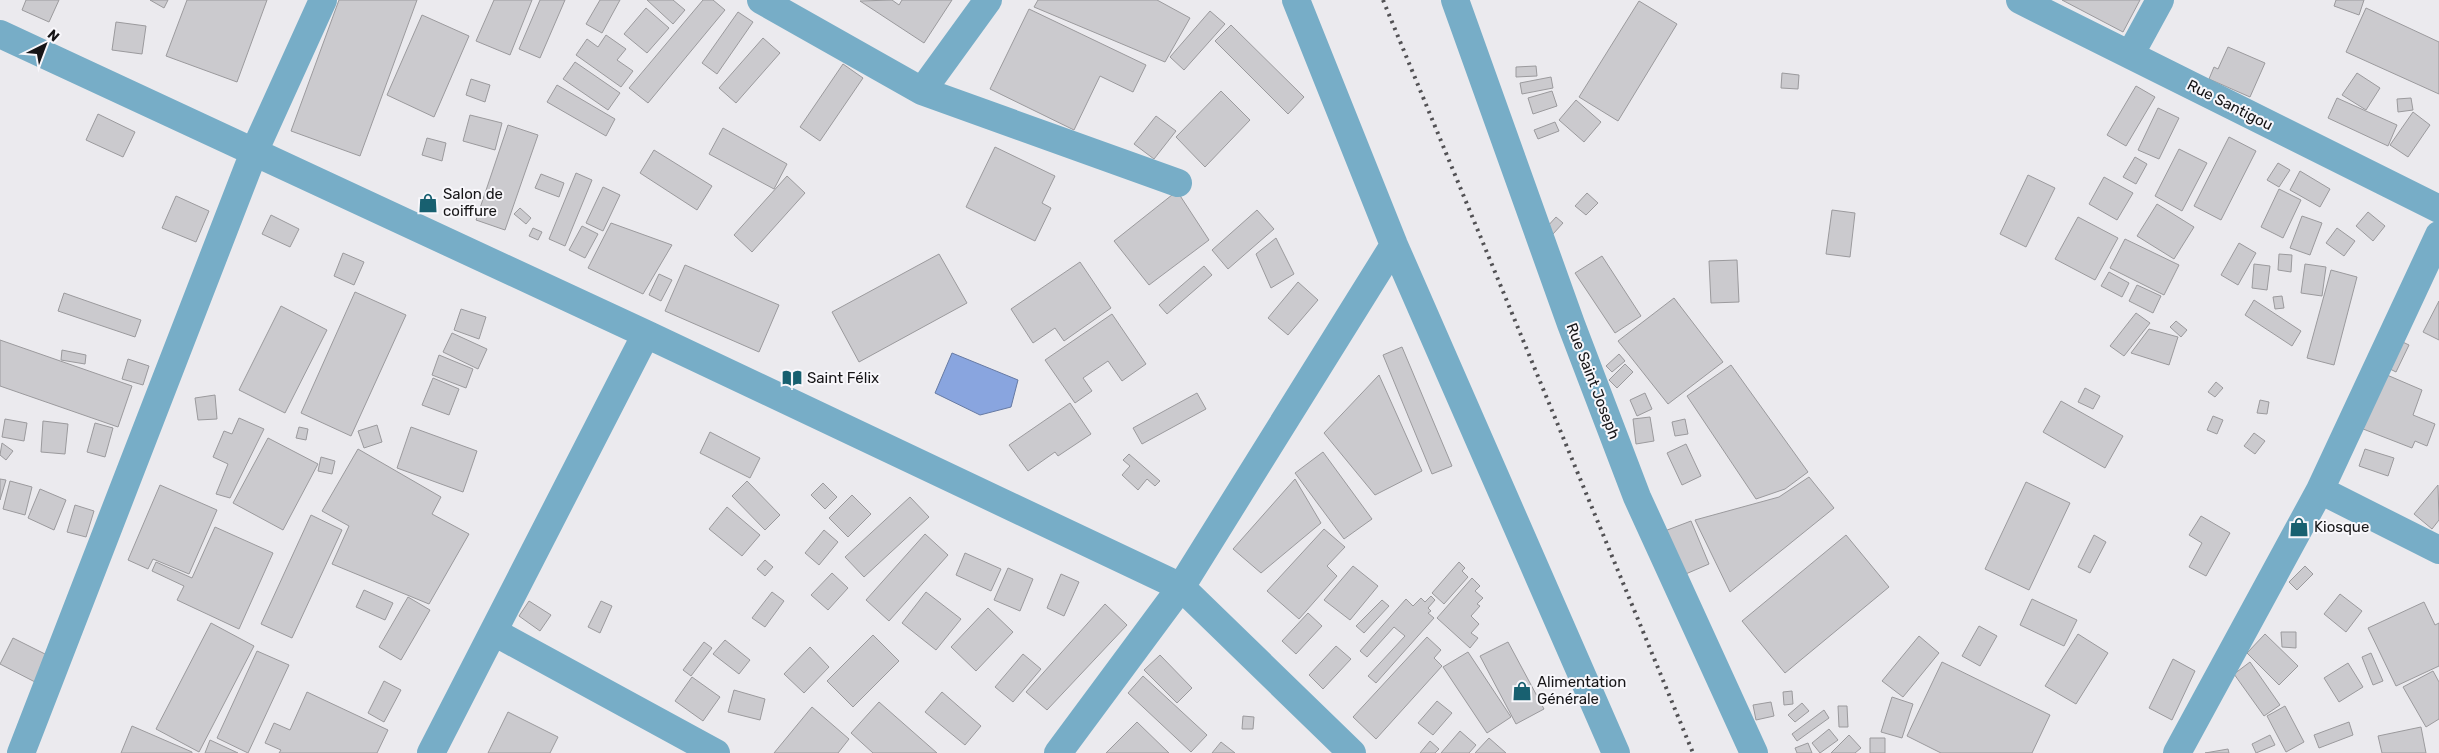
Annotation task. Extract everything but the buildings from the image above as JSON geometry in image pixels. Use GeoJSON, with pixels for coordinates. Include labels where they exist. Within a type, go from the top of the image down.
{"type":"FeatureCollection","features":[{"type":"Feature","properties":{"kind":"street"},"geometry":{"type":"LineString","coordinates":[[21,753],[254,152],[323,0]]}},
{"type":"Feature","properties":{"kind":"street"},"geometry":{"type":"LineString","coordinates":[[761,0],[922,91],[1178,183]]}},
{"type":"Feature","properties":{"kind":"street"},"geometry":{"type":"LineString","coordinates":[[922,91],[988,0]]}},
{"type":"Feature","properties":{"kind":"street"},"geometry":{"type":"LineString","coordinates":[[1296,0],[1394,245],[1616,753]]}},
{"type":"Feature","properties":{"kind":"street","name":"Rue Saint Joseph"},"geometry":{"type":"LineString","coordinates":[[1455,0],[1570,324],[1637,497],[1754,753]]}},
{"type":"Feature","properties":{"kind":"street","name":"Rue Santigou"},"geometry":{"type":"LineString","coordinates":[[2020,0],[2439,209]]}},
{"type":"Feature","properties":{"kind":"street"},"geometry":{"type":"LineString","coordinates":[[2130,55],[2160,0]]}},
{"type":"Feature","properties":{"kind":"street"},"geometry":{"type":"LineString","coordinates":[[0,34],[646,334],[1182,587],[1352,753]]}},
{"type":"Feature","properties":{"kind":"street"},"geometry":{"type":"LineString","coordinates":[[2178,753],[2320,490],[2439,235]]}},
{"type":"Feature","properties":{"kind":"street"},"geometry":{"type":"LineString","coordinates":[[1058,753],[1182,587],[1394,245]]}},
{"type":"Feature","properties":{"kind":"street"},"geometry":{"type":"LineString","coordinates":[[431,753],[646,334]]}},
{"type":"Feature","properties":{"kind":"street"},"geometry":{"type":"LineString","coordinates":[[2320,490],[2439,550]]}},
{"type":"Feature","properties":{"kind":"street"},"geometry":{"type":"LineString","coordinates":[[494,632],[716,753]]}},
{"type":"Feature","properties":{"kind":"water"},"geometry":{"type":"Polygon","coordinates":[[[952,353],[1018,380],[1011,407],[980,415],[935,393],[952,353]]]}},
{"type":"Feature","properties":{"kind":"railway"},"geometry":{"type":"LineString","coordinates":[[1383,0],[1693,753]]}},
{"type":"Feature","properties":{"kind":"place","name":"Salon de coiffure"},"geometry":{"type":"Point","coordinates":[428,203]}},
{"type":"Feature","properties":{"kind":"place","name":"Saint Félix"},"geometry":{"type":"Point","coordinates":[792,378]}},
{"type":"Feature","properties":{"kind":"place","name":"Kiosque"},"geometry":{"type":"Point","coordinates":[2299,527]}},
{"type":"Feature","properties":{"kind":"place","name":"Alimentation Générale"},"geometry":{"type":"Point","coordinates":[1522,691]}}]}
